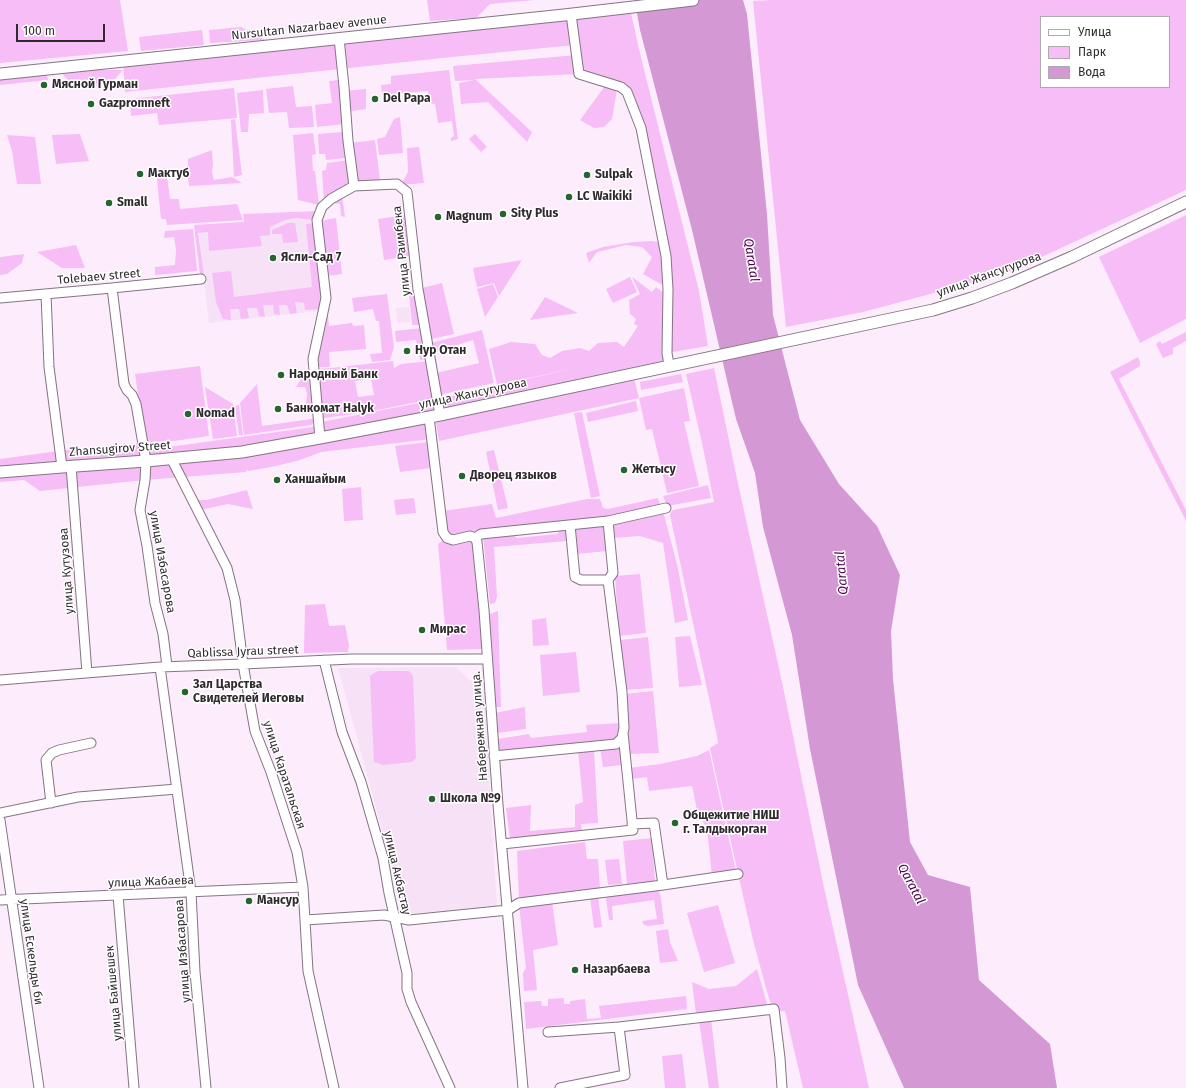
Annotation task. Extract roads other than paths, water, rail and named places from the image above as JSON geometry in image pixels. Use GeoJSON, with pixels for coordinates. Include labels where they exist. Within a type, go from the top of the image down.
{"type":"FeatureCollection","features":[{"type":"Feature","properties":{"kind":"main road","name":"Nursultan Nazarbaev avenue"},"geometry":{"type":"LineString","coordinates":[[0,74],[693,0]]}},
{"type":"Feature","properties":{"kind":"main road","name":"улица Жансугурова"},"geometry":{"type":"LineString","coordinates":[[242,452],[440,415],[669,365],[933,310],[972,298],[1012,283],[1072,257],[1186,202]]}},
{"type":"Feature","properties":{"kind":"main road","name":"Zhansugirov Street"},"geometry":{"type":"LineString","coordinates":[[0,472],[242,452]]}},
{"type":"Feature","properties":{"kind":"street"},"geometry":{"type":"LineString","coordinates":[[571,14],[579,74],[621,87],[627,92],[642,128],[666,256],[668,290],[667,353],[669,365]]}},
{"type":"Feature","properties":{"kind":"street"},"geometry":{"type":"LineString","coordinates":[[320,438],[313,359],[326,298],[317,220],[322,208],[331,199],[354,186],[348,141],[339,38]]}},
{"type":"Feature","properties":{"kind":"street","name":"улица Раимбека"},"geometry":{"type":"LineString","coordinates":[[354,186],[397,184],[408,192],[418,289],[440,415]]}},
{"type":"Feature","properties":{"kind":"street","name":"Tolebaev street"},"geometry":{"type":"LineString","coordinates":[[0,298],[201,279]]}},
{"type":"Feature","properties":{"kind":"street"},"geometry":{"type":"LineString","coordinates":[[112,288],[124,384],[132,395],[136,404],[146,461]]}},
{"type":"Feature","properties":{"kind":"street","name":"улица Кутузова"},"geometry":{"type":"LineString","coordinates":[[46,294],[49,367],[66,466],[87,673]]}},
{"type":"Feature","properties":{"kind":"street"},"geometry":{"type":"LineString","coordinates":[[429,417],[443,532],[447,538],[453,540],[470,536],[474,538],[481,534],[608,521],[666,508]]}},
{"type":"Feature","properties":{"kind":"street","name":"улица Каратальская"},"geometry":{"type":"LineString","coordinates":[[171,458],[227,568],[235,600],[243,664],[255,730],[272,772],[297,852],[303,887],[308,971],[334,1088]]}},
{"type":"Feature","properties":{"kind":"street","name":"улица Избасарова"},"geometry":{"type":"LineString","coordinates":[[146,461],[145,481],[140,510],[155,603],[163,634],[163,667],[191,892],[195,972],[206,1088]]}},
{"type":"Feature","properties":{"kind":"street"},"geometry":{"type":"LineString","coordinates":[[494,756],[616,744],[622,738],[624,728],[622,692],[608,580],[613,574],[608,521]]}},
{"type":"Feature","properties":{"kind":"street"},"geometry":{"type":"LineString","coordinates":[[570,525],[575,577],[581,580],[608,580]]}},
{"type":"Feature","properties":{"kind":"street","name":"Набережная улица."},"geometry":{"type":"LineString","coordinates":[[474,538],[477,542],[483,603],[494,756],[523,1088]]}},
{"type":"Feature","properties":{"kind":"street","name":"Qablissa Jyrau street"},"geometry":{"type":"LineString","coordinates":[[0,680],[163,667],[324,660],[487,658]]}},
{"type":"Feature","properties":{"kind":"street","name":"улица Акбастау"},"geometry":{"type":"LineString","coordinates":[[324,660],[342,732],[361,782],[383,858],[407,973],[411,1002],[450,1088]]}},
{"type":"Feature","properties":{"kind":"street"},"geometry":{"type":"LineString","coordinates":[[502,844],[632,830],[623,733]]}},
{"type":"Feature","properties":{"kind":"street"},"geometry":{"type":"LineString","coordinates":[[51,803],[46,760],[59,750],[92,743]]}},
{"type":"Feature","properties":{"kind":"street"},"geometry":{"type":"LineString","coordinates":[[0,813],[78,797],[177,789]]}},
{"type":"Feature","properties":{"kind":"street","name":"улица Ескельды би"},"geometry":{"type":"LineString","coordinates":[[0,820],[39,1088]]}},
{"type":"Feature","properties":{"kind":"street"},"geometry":{"type":"LineString","coordinates":[[632,824],[654,822],[663,885]]}},
{"type":"Feature","properties":{"kind":"street"},"geometry":{"type":"LineString","coordinates":[[305,920],[384,915],[409,920],[508,910],[518,903],[738,874]]}},
{"type":"Feature","properties":{"kind":"street","name":"улица Жабаева"},"geometry":{"type":"LineString","coordinates":[[0,900],[303,887]]}},
{"type":"Feature","properties":{"kind":"street","name":"улица Байшешек"},"geometry":{"type":"LineString","coordinates":[[118,895],[134,1088]]}},
{"type":"Feature","properties":{"kind":"street"},"geometry":{"type":"LineString","coordinates":[[548,1032],[620,1027],[774,1009],[782,1088]]}},
{"type":"Feature","properties":{"kind":"street"},"geometry":{"type":"LineString","coordinates":[[560,1088],[625,1075],[620,1027]]}},
{"type":"Feature","properties":{"kind":"water","name":"Qaratal"},"geometry":{"type":"Polygon","coordinates":[[[637,0],[743,0],[747,14],[767,214],[773,315],[800,420],[839,484],[877,526],[900,575],[891,631],[893,679],[910,842],[928,875],[970,887],[979,980],[1050,1044],[1057,1088],[904,1088],[858,985],[810,749],[792,635],[763,527],[755,473],[736,419],[692,230],[640,30],[636,8],[637,0]]]}},
{"type":"Feature","properties":{"kind":"place","name":"Мясной Гурман"},"geometry":{"type":"Point","coordinates":[44,85]}},
{"type":"Feature","properties":{"kind":"place","name":"Del Papa"},"geometry":{"type":"Point","coordinates":[375,99]}},
{"type":"Feature","properties":{"kind":"place","name":"Gazpromneft"},"geometry":{"type":"Point","coordinates":[91,104]}},
{"type":"Feature","properties":{"kind":"place","name":"Мактуб"},"geometry":{"type":"Point","coordinates":[140,174]}},
{"type":"Feature","properties":{"kind":"place","name":"Sulpak"},"geometry":{"type":"Point","coordinates":[587,175]}},
{"type":"Feature","properties":{"kind":"place","name":"LC Waikiki"},"geometry":{"type":"Point","coordinates":[569,197]}},
{"type":"Feature","properties":{"kind":"place","name":"Small"},"geometry":{"type":"Point","coordinates":[109,203]}},
{"type":"Feature","properties":{"kind":"place","name":"Sity Plus"},"geometry":{"type":"Point","coordinates":[503,214]}},
{"type":"Feature","properties":{"kind":"place","name":"Magnum"},"geometry":{"type":"Point","coordinates":[438,217]}},
{"type":"Feature","properties":{"kind":"place","name":"Ясли-Сад 7"},"geometry":{"type":"Point","coordinates":[273,258]}},
{"type":"Feature","properties":{"kind":"place","name":"Нур Отан"},"geometry":{"type":"Point","coordinates":[407,351]}},
{"type":"Feature","properties":{"kind":"place","name":"Народный Банк"},"geometry":{"type":"Point","coordinates":[281,375]}},
{"type":"Feature","properties":{"kind":"place","name":"Банкомат Halyk"},"geometry":{"type":"Point","coordinates":[278,409]}},
{"type":"Feature","properties":{"kind":"place","name":"Nomad"},"geometry":{"type":"Point","coordinates":[188,414]}},
{"type":"Feature","properties":{"kind":"place","name":"Жетысу"},"geometry":{"type":"Point","coordinates":[624,470]}},
{"type":"Feature","properties":{"kind":"place","name":"Дворец языков"},"geometry":{"type":"Point","coordinates":[462,476]}},
{"type":"Feature","properties":{"kind":"place","name":"Ханшайым"},"geometry":{"type":"Point","coordinates":[277,480]}},
{"type":"Feature","properties":{"kind":"place","name":"Мирас"},"geometry":{"type":"Point","coordinates":[422,630]}},
{"type":"Feature","properties":{"kind":"place","name":"Зал Царства Свидетелей Иеговы"},"geometry":{"type":"Point","coordinates":[185,692]}},
{"type":"Feature","properties":{"kind":"place","name":"Школа №9"},"geometry":{"type":"Point","coordinates":[432,799]}},
{"type":"Feature","properties":{"kind":"place","name":"Общежитие НИШ г. Талдыкорган"},"geometry":{"type":"Point","coordinates":[675,823]}},
{"type":"Feature","properties":{"kind":"place","name":"Мансур"},"geometry":{"type":"Point","coordinates":[249,901]}},
{"type":"Feature","properties":{"kind":"place","name":"Назарбаева"},"geometry":{"type":"Point","coordinates":[575,970]}}]}
